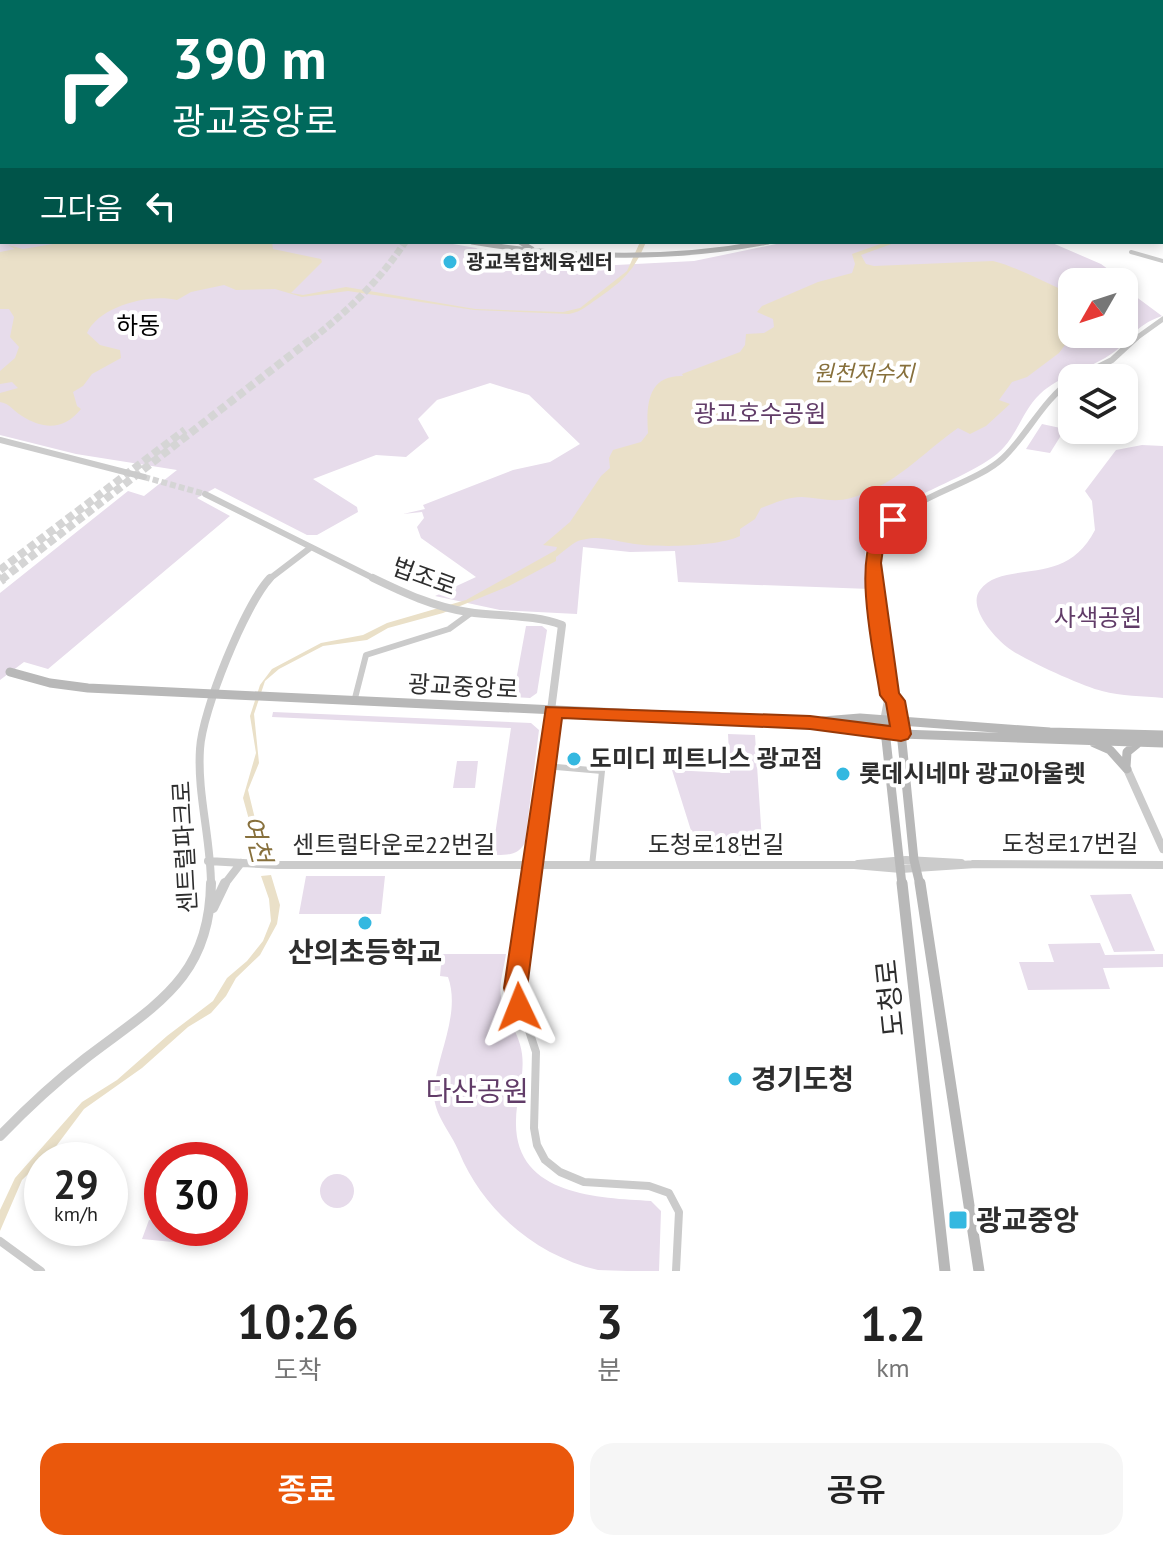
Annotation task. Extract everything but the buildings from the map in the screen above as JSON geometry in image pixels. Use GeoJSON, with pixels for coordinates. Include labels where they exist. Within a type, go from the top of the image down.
{"type":"FeatureCollection","features":[{"type":"Feature","properties":{"kind":"main road"},"geometry":{"type":"LineString","coordinates":[[650,257],[740,244]]}},
{"type":"Feature","properties":{"kind":"main road"},"geometry":{"type":"LineString","coordinates":[[515,245],[578,258],[622,258],[695,255],[757,244]]}},
{"type":"Feature","properties":{"kind":"main road"},"geometry":{"type":"LineString","coordinates":[[515,245],[622,258]]}},
{"type":"Feature","properties":{"kind":"main road","name":"광교중앙로"},"geometry":{"type":"LineString","coordinates":[[10,672],[71,687],[810,722],[901,734],[1163,743]]}},
{"type":"Feature","properties":{"kind":"main road","name":"광교중앙로"},"geometry":{"type":"LineString","coordinates":[[810,722],[860,718],[1050,732],[1163,735]]}},
{"type":"Feature","properties":{"kind":"main road","name":"도청로"},"geometry":{"type":"LineString","coordinates":[[884,721],[945,1271]]}},
{"type":"Feature","properties":{"kind":"main road","name":"도청로"},"geometry":{"type":"LineString","coordinates":[[900,722],[915,864],[979,1271]]}},
{"type":"Feature","properties":{"kind":"main road"},"geometry":{"type":"LineString","coordinates":[[1085,741],[1110,750],[1127,769]]}},
{"type":"Feature","properties":{"kind":"main road"},"geometry":{"type":"LineString","coordinates":[[1127,769],[1127,752],[1143,742]]}},
{"type":"Feature","properties":{"kind":"street"},"geometry":{"type":"LineString","coordinates":[[1131,252],[1163,261]]}},
{"type":"Feature","properties":{"kind":"street"},"geometry":{"type":"LineString","coordinates":[[1104,364],[1128,347],[1139,332],[1163,319]]}},
{"type":"Feature","properties":{"kind":"street"},"geometry":{"type":"LineString","coordinates":[[884,721],[889,695],[872,563],[873,549],[880,534],[904,513],[998,463],[1024,434],[1041,403],[1058,391]]}},
{"type":"Feature","properties":{"kind":"street"},"geometry":{"type":"LineString","coordinates":[[0,440],[144,477]]}},
{"type":"Feature","properties":{"kind":"street","name":"법조로"},"geometry":{"type":"LineString","coordinates":[[205,494],[310,548],[426,602],[468,612],[549,620],[562,625],[553,712]]}},
{"type":"Feature","properties":{"kind":"street","name":"센트럴파크로"},"geometry":{"type":"LineString","coordinates":[[0,1136],[43,1094],[172,990],[197,955],[211,913],[200,747],[204,724],[253,605],[266,582],[310,548]]}},
{"type":"Feature","properties":{"kind":"street","name":"광교중앙로"},"geometry":{"type":"LineString","coordinates":[[354,702],[366,655],[449,629],[468,612]]}},
{"type":"Feature","properties":{"kind":"street"},"geometry":{"type":"LineString","coordinates":[[889,695],[895,701],[900,722]]}},
{"type":"Feature","properties":{"kind":"street"},"geometry":{"type":"LineString","coordinates":[[553,712],[515,988],[537,1053],[532,1117],[534,1138],[548,1161],[576,1180],[656,1188],[669,1193],[679,1212],[676,1271]]}},
{"type":"Feature","properties":{"kind":"street"},"geometry":{"type":"LineString","coordinates":[[545,766],[602,771],[592,866]]}},
{"type":"Feature","properties":{"kind":"street"},"geometry":{"type":"LineString","coordinates":[[1127,769],[1163,849]]}},
{"type":"Feature","properties":{"kind":"street","name":"센트럴타운로22번길"},"geometry":{"type":"LineString","coordinates":[[208,861],[277,865],[531,866]]}},
{"type":"Feature","properties":{"kind":"street"},"geometry":{"type":"LineString","coordinates":[[211,913],[228,877],[242,863]]}},
{"type":"Feature","properties":{"kind":"street","name":"도청로17번길"},"geometry":{"type":"LineString","coordinates":[[901,864],[1163,865]]}},
{"type":"Feature","properties":{"kind":"street","name":"도청로18번길"},"geometry":{"type":"LineString","coordinates":[[531,866],[901,864]]}},
{"type":"Feature","properties":{"kind":"street"},"geometry":{"type":"LineString","coordinates":[[0,1241],[41,1271]]}},
{"type":"Feature","properties":{"kind":"green space","name":"광교호수공원"},"geometry":{"type":"Polygon","coordinates":[[[0,244],[453,244],[530,257],[616,265],[694,261],[776,244],[1055,244],[1106,268],[1058,268],[1058,348],[1120,348],[1093,364],[1058,364],[1058,382],[1033,401],[1001,450],[979,466],[913,499],[884,518],[873,530],[867,544],[870,589],[678,582],[675,551],[630,552],[583,547],[577,614],[500,610],[435,596],[476,577],[421,538],[417,527],[424,518],[422,512],[403,514],[425,509],[423,505],[513,470],[550,462],[580,444],[529,395],[490,383],[437,400],[418,419],[429,438],[406,457],[376,455],[313,479],[357,507],[358,512],[317,535],[307,535],[215,488],[197,498],[230,516],[48,669],[24,662],[0,680],[0,593],[128,491],[144,496],[177,470],[76,454],[0,435],[0,244]]]}},
{"type":"Feature","properties":{"kind":"green space","name":"광교호수공원"},"geometry":{"type":"Polygon","coordinates":[[[1138,298],[1162,316],[1138,329],[1138,298]]]}},
{"type":"Feature","properties":{"kind":"green space"},"geometry":{"type":"Polygon","coordinates":[[[1042,424],[1058,427],[1058,440],[1050,453],[1026,449],[1042,424]]]}},
{"type":"Feature","properties":{"kind":"green space","name":"사색공원"},"geometry":{"type":"Polygon","coordinates":[[[1142,445],[1163,446],[1163,698],[1102,691],[1038,665],[1002,642],[989,629],[977,605],[980,590],[991,581],[1052,567],[1068,560],[1082,548],[1095,530],[1092,501],[1085,491],[1116,450],[1142,445]]]}},
{"type":"Feature","properties":{"kind":"green space"},"geometry":{"type":"Polygon","coordinates":[[[526,626],[542,626],[547,630],[537,693],[530,698],[513,697],[526,626]]]}},
{"type":"Feature","properties":{"kind":"green space"},"geometry":{"type":"Polygon","coordinates":[[[273,712],[531,723],[539,730],[525,842],[516,852],[492,855],[511,728],[272,717],[273,712]]]}},
{"type":"Feature","properties":{"kind":"green space"},"geometry":{"type":"Polygon","coordinates":[[[728,734],[755,735],[763,856],[699,856],[672,770],[730,773],[728,734]]]}},
{"type":"Feature","properties":{"kind":"green space"},"geometry":{"type":"Polygon","coordinates":[[[457,761],[478,761],[475,788],[453,788],[457,761]]]}},
{"type":"Feature","properties":{"kind":"green space"},"geometry":{"type":"Polygon","coordinates":[[[306,876],[385,876],[381,914],[299,914],[306,876]]]}},
{"type":"Feature","properties":{"kind":"green space"},"geometry":{"type":"Polygon","coordinates":[[[1131,894],[1155,951],[1114,952],[1090,895],[1131,894]]]}},
{"type":"Feature","properties":{"kind":"green space"},"geometry":{"type":"Polygon","coordinates":[[[1100,943],[1105,955],[1163,954],[1163,967],[1103,968],[1110,989],[1028,990],[1019,962],[1054,962],[1048,944],[1100,943]]]}},
{"type":"Feature","properties":{"kind":"green space","name":"다산공원"},"geometry":{"type":"Polygon","coordinates":[[[442,954],[506,954],[501,997],[521,1047],[523,1062],[516,1121],[519,1146],[529,1165],[563,1188],[608,1198],[651,1201],[661,1211],[659,1271],[598,1270],[575,1263],[553,1253],[514,1227],[482,1193],[434,1100],[452,1005],[448,977],[440,976],[442,954]]]}},
{"type":"Feature","properties":{"kind":"green space"},"geometry":{"type":"Polygon","coordinates":[[[337,1174],[349,1179],[354,1191],[349,1203],[337,1208],[325,1203],[320,1191],[325,1179],[337,1174]]]}},
{"type":"Feature","properties":{"kind":"water"},"geometry":{"type":"Polygon","coordinates":[[[53,244],[272,244],[273,249],[321,259],[322,262],[291,293],[303,295],[346,287],[475,309],[563,312],[580,308],[627,271],[639,244],[645,244],[637,261],[621,281],[584,308],[569,314],[474,310],[348,291],[302,297],[275,289],[236,290],[224,285],[191,292],[177,300],[153,298],[126,304],[102,315],[87,333],[100,345],[120,350],[121,358],[92,374],[83,386],[73,392],[81,409],[68,421],[53,426],[30,421],[0,402],[0,393],[18,388],[12,382],[0,384],[0,371],[15,358],[19,347],[10,337],[14,317],[9,309],[0,309],[0,252],[15,249],[8,245],[23,249],[53,244]]]}},
{"type":"Feature","properties":{"kind":"water","name":"원천저수지"},"geometry":{"type":"Polygon","coordinates":[[[880,244],[891,244],[861,255],[866,264],[874,266],[993,261],[1023,272],[1058,288],[1058,348],[1063,348],[1027,377],[1012,382],[999,400],[1010,404],[986,426],[970,434],[958,428],[895,477],[867,493],[839,500],[802,497],[781,501],[761,508],[755,519],[740,529],[740,536],[730,540],[669,546],[600,538],[581,540],[556,557],[556,561],[509,586],[443,613],[388,628],[367,640],[323,646],[279,669],[265,681],[254,714],[259,763],[248,790],[264,856],[259,856],[243,798],[256,753],[250,716],[260,685],[272,669],[321,643],[363,635],[387,623],[466,600],[556,550],[557,547],[543,545],[570,522],[601,476],[610,468],[609,458],[613,450],[641,442],[648,433],[649,402],[662,380],[683,376],[740,352],[745,345],[746,334],[764,333],[774,327],[773,319],[757,312],[762,306],[818,282],[852,273],[855,264],[852,254],[880,244]]]}},
{"type":"Feature","properties":{"kind":"water"},"geometry":{"type":"Polygon","coordinates":[[[271,875],[280,905],[277,924],[260,955],[236,978],[211,1013],[188,1027],[142,1068],[84,1109],[59,1142],[47,1142],[82,1102],[117,1080],[213,1001],[227,978],[247,961],[263,941],[271,921],[269,899],[261,876],[271,875]]]}},
{"type":"Feature","properties":{"kind":"water"},"geometry":{"type":"Polygon","coordinates":[[[24,1168],[24,1178],[0,1231],[0,1210],[15,1178],[24,1168]]]}},
{"type":"Feature","properties":{"kind":"tunnel"},"geometry":{"type":"LineString","coordinates":[[312,339],[363,294],[404,244]]}},
{"type":"Feature","properties":{"kind":"tunnel"},"geometry":{"type":"LineString","coordinates":[[1,580],[314,337]]}},
{"type":"Feature","properties":{"kind":"tunnel"},"geometry":{"type":"LineString","coordinates":[[0,570],[185,430]]}},
{"type":"Feature","properties":{"kind":"tunnel"},"geometry":{"type":"LineString","coordinates":[[144,477],[205,494]]}},
{"type":"Feature","properties":{"kind":"place","name":"광교복합체육센터"},"geometry":{"type":"Point","coordinates":[450,262]}},
{"type":"Feature","properties":{"kind":"place","name":"도미디 피트니스 광교점"},"geometry":{"type":"Point","coordinates":[574,759]}},
{"type":"Feature","properties":{"kind":"place","name":"롯데시네마 광교아울렛"},"geometry":{"type":"Point","coordinates":[843,774]}},
{"type":"Feature","properties":{"kind":"place","name":"산의초등학교"},"geometry":{"type":"Point","coordinates":[365,923]}},
{"type":"Feature","properties":{"kind":"place","name":"경기도청"},"geometry":{"type":"Point","coordinates":[735,1079]}},
{"type":"Feature","properties":{"kind":"place","name":"광교중앙"},"geometry":{"type":"Point","coordinates":[958,1220]}},
{"type":"Feature","properties":{"kind":"district","name":"하동"},"geometry":{"type":"Point","coordinates":[138,326]}},
{"type":"Feature","properties":{"kind":"route"},"geometry":{"type":"LineString","coordinates":[[519,1007],[515,988],[553,712],[810,722],[901,734],[895,701],[889,695],[872,563],[876,541],[893,520]]}},
{"type":"Feature","properties":{"kind":"water label","name":"여천"},"geometry":{"type":"Point","coordinates":[257,839]}}]}
